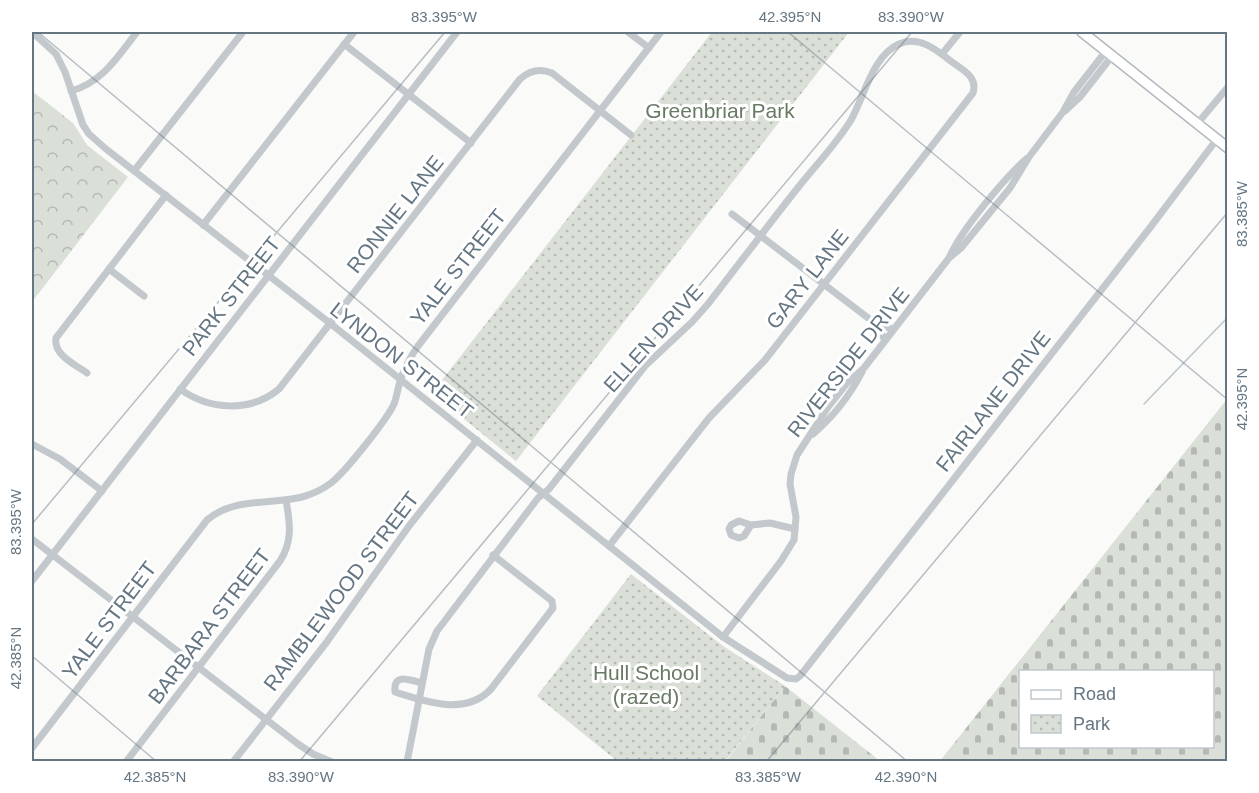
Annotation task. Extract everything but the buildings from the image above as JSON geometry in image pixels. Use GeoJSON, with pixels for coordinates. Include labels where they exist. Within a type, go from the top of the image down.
{"type":"FeatureCollection","features":[{"type":"Feature","properties":{"kind":"main road"},"geometry":{"type":"LineString","coordinates":[[1082,32],[1227,148]]}},
{"type":"Feature","properties":{"kind":"street","name":"LYNDON STREET"},"geometry":{"type":"LineString","coordinates":[[32,32],[56,54],[65,72],[78,114],[89,134],[723,637],[786,678],[792,679]]}},
{"type":"Feature","properties":{"kind":"street"},"geometry":{"type":"LineString","coordinates":[[71,91],[90,84],[104,74],[137,32]]}},
{"type":"Feature","properties":{"kind":"street"},"geometry":{"type":"LineString","coordinates":[[134,171],[243,32]]}},
{"type":"Feature","properties":{"kind":"street"},"geometry":{"type":"LineString","coordinates":[[203,225],[354,32]]}},
{"type":"Feature","properties":{"kind":"street","name":"PARK STREET"},"geometry":{"type":"LineString","coordinates":[[32,581],[456,32]]}},
{"type":"Feature","properties":{"kind":"street"},"geometry":{"type":"LineString","coordinates":[[628,32],[649,48]]}},
{"type":"Feature","properties":{"kind":"street","name":"YALE STREET"},"geometry":{"type":"LineString","coordinates":[[32,748],[201,526],[212,516],[240,504],[286,500],[316,492],[340,475],[388,415],[397,396],[400,379],[421,342],[661,32]]}},
{"type":"Feature","properties":{"kind":"street"},"geometry":{"type":"LineString","coordinates":[[942,54],[960,32]]}},
{"type":"Feature","properties":{"kind":"street","name":"ELLEN DRIVE"},"geometry":{"type":"LineString","coordinates":[[407,762],[429,649],[437,631],[493,555],[543,493],[549,489],[645,366],[698,316],[761,236],[847,125],[873,72],[888,52],[899,44],[917,42],[942,54]]}},
{"type":"Feature","properties":{"kind":"street"},"geometry":{"type":"LineString","coordinates":[[344,44],[471,143]]}},
{"type":"Feature","properties":{"kind":"street","name":"GARY LANE"},"geometry":{"type":"LineString","coordinates":[[609,546],[709,418],[765,360],[973,93],[974,84],[971,77],[942,54]]}},
{"type":"Feature","properties":{"kind":"street","name":"RIVERSIDE DRIVE"},"geometry":{"type":"LineString","coordinates":[[723,637],[786,554],[794,540],[796,517],[791,499],[791,474],[797,455],[819,420],[847,383],[864,368],[949,258],[962,249],[1063,112],[1080,97],[1109,54]]}},
{"type":"Feature","properties":{"kind":"street","name":"RONNIE LANE"},"geometry":{"type":"LineString","coordinates":[[180,389],[196,400],[214,405],[243,405],[262,400],[283,385],[520,79],[536,70],[552,73],[631,135]]}},
{"type":"Feature","properties":{"kind":"street"},"geometry":{"type":"LineString","coordinates":[[1197,124],[1227,87]]}},
{"type":"Feature","properties":{"kind":"street","name":"FAIRLANE DRIVE"},"geometry":{"type":"LineString","coordinates":[[792,679],[800,676],[1217,139]]}},
{"type":"Feature","properties":{"kind":"street"},"geometry":{"type":"LineString","coordinates":[[87,373],[59,352],[55,341],[166,195]]}},
{"type":"Feature","properties":{"kind":"street"},"geometry":{"type":"LineString","coordinates":[[732,214],[876,324],[893,329]]}},
{"type":"Feature","properties":{"kind":"street"},"geometry":{"type":"LineString","coordinates":[[109,269],[144,296]]}},
{"type":"Feature","properties":{"kind":"street"},"geometry":{"type":"LineString","coordinates":[[876,324],[885,340]]}},
{"type":"Feature","properties":{"kind":"street","name":"RAMBLEWOOD STREET"},"geometry":{"type":"LineString","coordinates":[[233,762],[333,635],[409,526],[477,440]]}},
{"type":"Feature","properties":{"kind":"street"},"geometry":{"type":"LineString","coordinates":[[32,444],[60,459],[102,491]]}},
{"type":"Feature","properties":{"kind":"street","name":"BARBARA STREET"},"geometry":{"type":"LineString","coordinates":[[126,762],[285,554],[290,534],[286,500]]}},
{"type":"Feature","properties":{"kind":"street"},"geometry":{"type":"LineString","coordinates":[[751,525],[770,523],[795,529]]}},
{"type":"Feature","properties":{"kind":"street"},"geometry":{"type":"LineString","coordinates":[[32,539],[306,749],[332,762]]}},
{"type":"Feature","properties":{"kind":"street"},"geometry":{"type":"LineString","coordinates":[[422,683],[403,678],[395,686],[395,692],[419,699],[459,705],[470,704],[481,698],[491,689],[553,609],[552,601],[493,555]]}},
{"type":"Feature","properties":{"kind":"green space","name":"Greenbriar Park"},"geometry":{"type":"Polygon","coordinates":[[[712,32],[849,32],[516,461],[432,393],[712,32]]]}},
{"type":"Feature","properties":{"kind":"green space"},"geometry":{"type":"Polygon","coordinates":[[[32,91],[73,123],[87,145],[128,177],[32,302],[32,91]]]}},
{"type":"Feature","properties":{"kind":"green space"},"geometry":{"type":"Polygon","coordinates":[[[1227,399],[1227,761],[940,761],[1227,399]]]}},
{"type":"Feature","properties":{"kind":"green space","name":"Hull School (razed)"},"geometry":{"type":"Polygon","coordinates":[[[631,574],[723,646],[785,686],[725,761],[617,761],[537,696],[631,574]]]}},
{"type":"Feature","properties":{"kind":"green space"},"geometry":{"type":"Polygon","coordinates":[[[785,686],[880,761],[725,762],[785,686]]]}},
{"type":"Feature","properties":{"kind":"waterway"},"geometry":{"type":"LineString","coordinates":[[1144,404],[1228,317]]}}]}
